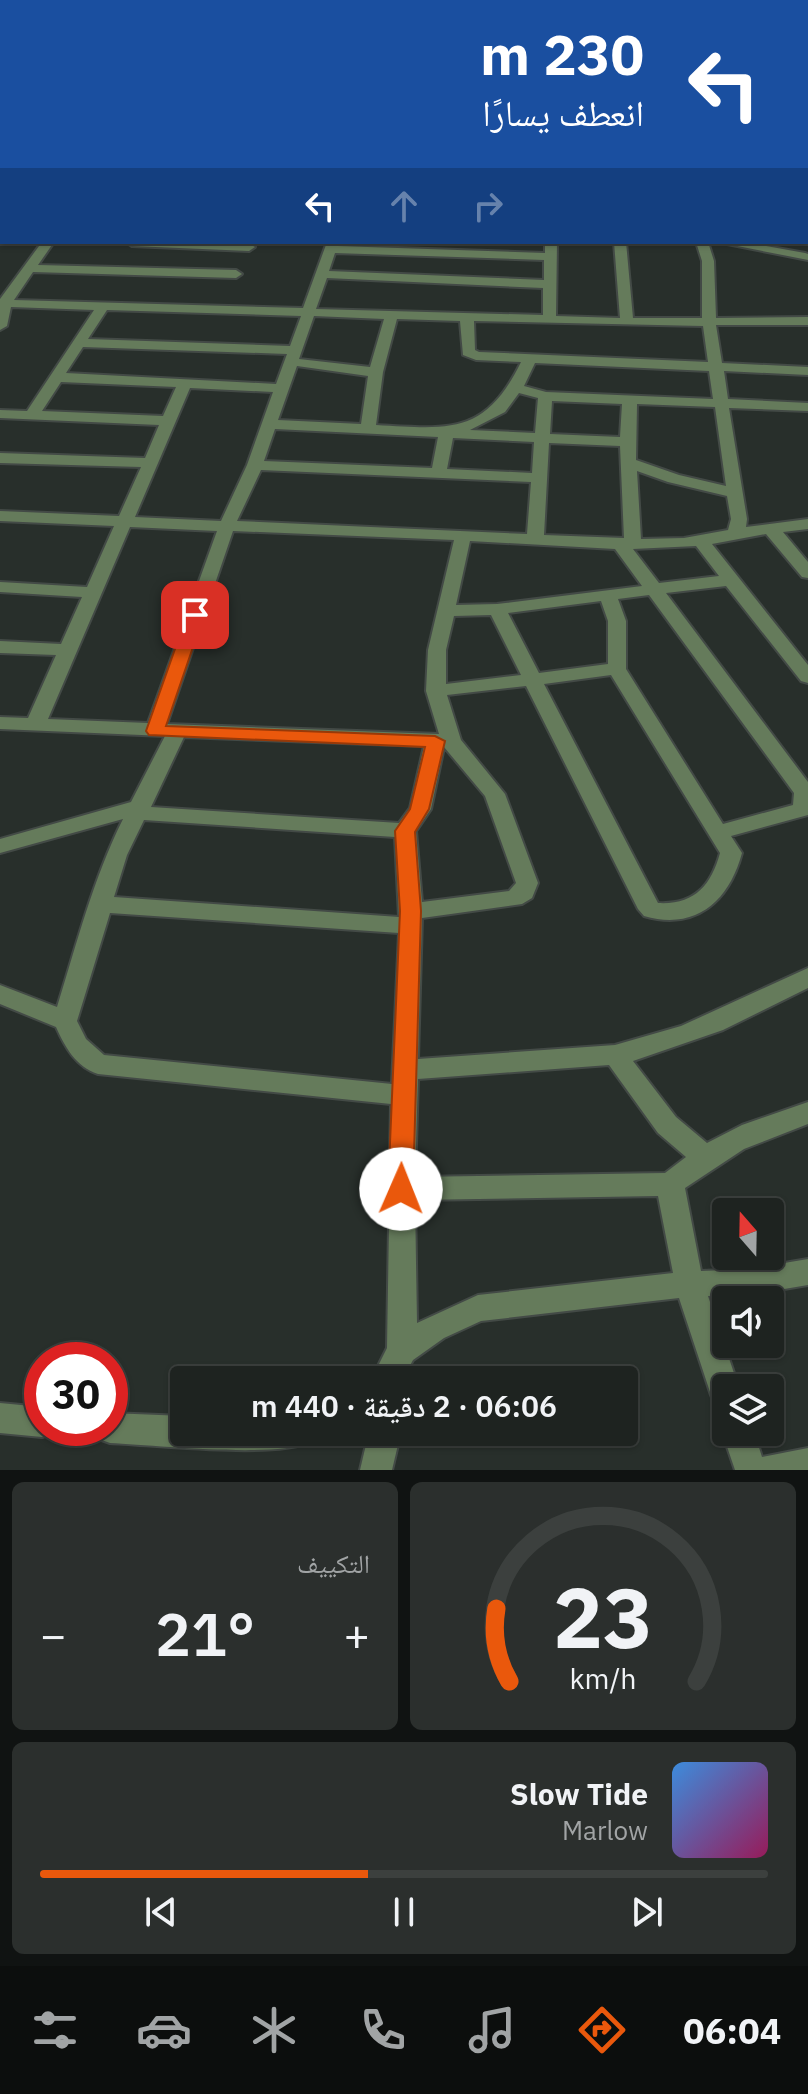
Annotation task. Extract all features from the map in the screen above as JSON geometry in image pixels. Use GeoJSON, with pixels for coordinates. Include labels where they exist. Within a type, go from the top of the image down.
{"type":"FeatureCollection","features":[{"type":"Feature","properties":{"kind":"street"},"geometry":{"type":"LineString","coordinates":[[604,0],[613,0]]}},
{"type":"Feature","properties":{"kind":"street"},"geometry":{"type":"LineString","coordinates":[[0,326],[2,303],[47,244]]}},
{"type":"Feature","properties":{"kind":"street"},"geometry":{"type":"LineString","coordinates":[[214,244],[250,245],[228,292]]}},
{"type":"Feature","properties":{"kind":"street"},"geometry":{"type":"LineString","coordinates":[[549,320],[551,244]]}},
{"type":"Feature","properties":{"kind":"street"},"geometry":{"type":"LineString","coordinates":[[620,244],[627,322]]}},
{"type":"Feature","properties":{"kind":"street"},"geometry":{"type":"LineString","coordinates":[[703,244],[708,261],[709,322],[724,401],[739,519],[736,533]]}},
{"type":"Feature","properties":{"kind":"street"},"geometry":{"type":"LineString","coordinates":[[733,244],[805,257]]}},
{"type":"Feature","properties":{"kind":"street"},"geometry":{"type":"LineString","coordinates":[[551,257],[482,248],[332,246],[306,312],[255,465],[226,528],[165,732],[139,810],[116,855],[99,904],[65,1021],[76,1045],[98,1064],[403,1082],[647,1049],[718,1021],[808,977]]}},
{"type":"Feature","properties":{"kind":"street"},"geometry":{"type":"LineString","coordinates":[[435,279],[482,248]]}},
{"type":"Feature","properties":{"kind":"street"},"geometry":{"type":"LineString","coordinates":[[708,261],[772,252]]}},
{"type":"Feature","properties":{"kind":"street"},"geometry":{"type":"LineString","coordinates":[[29,268],[228,292],[306,312],[627,322],[808,321]]}},
{"type":"Feature","properties":{"kind":"street"},"geometry":{"type":"LineString","coordinates":[[321,274],[550,284]]}},
{"type":"Feature","properties":{"kind":"street"},"geometry":{"type":"LineString","coordinates":[[2,303],[102,307],[228,292]]}},
{"type":"Feature","properties":{"kind":"street"},"geometry":{"type":"LineString","coordinates":[[32,415],[102,307]]}},
{"type":"Feature","properties":{"kind":"street"},"geometry":{"type":"LineString","coordinates":[[368,429],[376,372],[391,316]]}},
{"type":"Feature","properties":{"kind":"street"},"geometry":{"type":"LineString","coordinates":[[467,318],[471,355],[808,371]]}},
{"type":"Feature","properties":{"kind":"street"},"geometry":{"type":"LineString","coordinates":[[79,343],[288,369]]}},
{"type":"Feature","properties":{"kind":"street"},"geometry":{"type":"LineString","coordinates":[[447,432],[488,419],[503,410],[529,360]]}},
{"type":"Feature","properties":{"kind":"street"},"geometry":{"type":"LineString","coordinates":[[55,377],[185,384],[288,369],[376,372]]}},
{"type":"Feature","properties":{"kind":"street"},"geometry":{"type":"LineString","coordinates":[[35,725],[66,650],[127,522],[185,384]]}},
{"type":"Feature","properties":{"kind":"street"},"geometry":{"type":"LineString","coordinates":[[516,388],[545,396],[724,401],[808,407]]}},
{"type":"Feature","properties":{"kind":"street"},"geometry":{"type":"LineString","coordinates":[[535,539],[545,396]]}},
{"type":"Feature","properties":{"kind":"street"},"geometry":{"type":"LineString","coordinates":[[630,399],[626,543],[652,589],[806,793],[803,809],[718,833]]}},
{"type":"Feature","properties":{"kind":"street"},"geometry":{"type":"LineString","coordinates":[[0,414],[168,421]]}},
{"type":"Feature","properties":{"kind":"street"},"geometry":{"type":"LineString","coordinates":[[268,424],[627,442]]}},
{"type":"Feature","properties":{"kind":"street"},"geometry":{"type":"LineString","coordinates":[[439,472],[447,432]]}},
{"type":"Feature","properties":{"kind":"street"},"geometry":{"type":"LineString","coordinates":[[0,458],[152,463]]}},
{"type":"Feature","properties":{"kind":"street"},"geometry":{"type":"LineString","coordinates":[[630,463],[674,479],[735,493]]}},
{"type":"Feature","properties":{"kind":"street"},"geometry":{"type":"LineString","coordinates":[[255,465],[541,478]]}},
{"type":"Feature","properties":{"kind":"street"},"geometry":{"type":"LineString","coordinates":[[0,516],[626,543],[700,541],[808,524]]}},
{"type":"Feature","properties":{"kind":"street"},"geometry":{"type":"LineString","coordinates":[[771,529],[808,573]]}},
{"type":"Feature","properties":{"kind":"street"},"geometry":{"type":"LineString","coordinates":[[402,1350],[401,1189],[410,919],[405,831],[420,809],[443,741],[436,691],[437,650],[463,536]]}},
{"type":"Feature","properties":{"kind":"street"},"geometry":{"type":"LineString","coordinates":[[700,541],[808,677]]}},
{"type":"Feature","properties":{"kind":"street"},"geometry":{"type":"LineString","coordinates":[[448,611],[497,609],[729,580]]}},
{"type":"Feature","properties":{"kind":"street"},"geometry":{"type":"LineString","coordinates":[[0,587],[95,593]]}},
{"type":"Feature","properties":{"kind":"street"},"geometry":{"type":"LineString","coordinates":[[497,609],[649,909],[657,912],[684,910],[704,904],[717,891],[731,853],[617,669],[617,621],[607,595]]}},
{"type":"Feature","properties":{"kind":"street"},"geometry":{"type":"LineString","coordinates":[[0,647],[66,650]]}},
{"type":"Feature","properties":{"kind":"street"},"geometry":{"type":"LineString","coordinates":[[436,691],[617,669]]}},
{"type":"Feature","properties":{"kind":"street"},"geometry":{"type":"LineString","coordinates":[[0,723],[443,741],[495,794],[527,883],[524,892],[514,898],[410,919],[99,904]]}},
{"type":"Feature","properties":{"kind":"street"},"geometry":{"type":"LineString","coordinates":[[0,846],[139,810],[405,831]]}},
{"type":"Feature","properties":{"kind":"street"},"geometry":{"type":"LineString","coordinates":[[0,994],[65,1021]]}},
{"type":"Feature","properties":{"kind":"street"},"geometry":{"type":"LineString","coordinates":[[615,1055],[667,1125],[703,1156]]}},
{"type":"Feature","properties":{"kind":"street"},"geometry":{"type":"LineString","coordinates":[[401,1189],[670,1184],[703,1156],[741,1137],[808,1113]]}},
{"type":"Feature","properties":{"kind":"street"},"geometry":{"type":"LineString","coordinates":[[670,1184],[689,1284],[719,1374]]}},
{"type":"Feature","properties":{"kind":"street"},"geometry":{"type":"LineString","coordinates":[[393,1366],[402,1350],[434,1328],[478,1308],[689,1284],[749,1282],[808,1272]]}},
{"type":"Feature","properties":{"kind":"street"},"geometry":{"type":"LineString","coordinates":[[0,1418],[24,1420]]}},
{"type":"Feature","properties":{"kind":"street"},"geometry":{"type":"LineString","coordinates":[[128,1429],[170,1430]]}},
{"type":"Feature","properties":{"kind":"street"},"geometry":{"type":"LineString","coordinates":[[376,1470],[382,1446]]}},
{"type":"Feature","properties":{"kind":"street"},"geometry":{"type":"LineString","coordinates":[[743,1446],[751,1470]]}},
{"type":"Feature","properties":{"kind":"street"},"geometry":{"type":"LineString","coordinates":[[768,1470],[808,1464]]}},
{"type":"Feature","properties":{"kind":"route"},"geometry":{"type":"LineString","coordinates":[[195,615],[155,731],[435,741],[420,809],[405,831],[411,911],[401,1189]]}}]}
